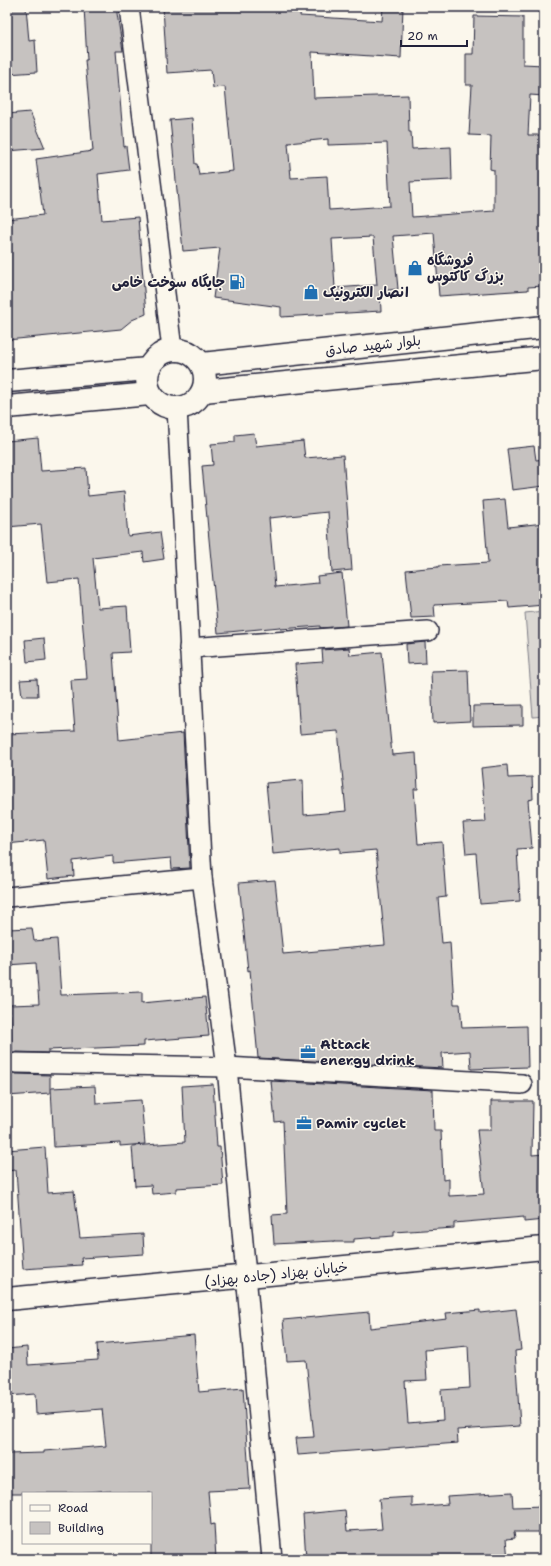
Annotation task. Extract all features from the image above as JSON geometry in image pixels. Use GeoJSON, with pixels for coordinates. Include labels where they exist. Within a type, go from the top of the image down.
{"type":"FeatureCollection","features":[{"type":"Feature","properties":{"kind":"main road","name":"بلوار شهید صادق"},"geometry":{"type":"LineString","coordinates":[[202,364],[544,326]]}},
{"type":"Feature","properties":{"kind":"main road"},"geometry":{"type":"LineString","coordinates":[[172,349],[181,349],[189,352],[202,364],[205,377],[203,391],[192,403],[177,408],[162,404],[150,394],[147,386],[148,369],[153,360],[162,353],[172,349]]}},
{"type":"Feature","properties":{"kind":"main road","name":"بلوار شهید صادق"},"geometry":{"type":"LineString","coordinates":[[203,391],[544,358]]}},
{"type":"Feature","properties":{"kind":"main road"},"geometry":{"type":"LineString","coordinates":[[7,381],[148,369]]}},
{"type":"Feature","properties":{"kind":"main road"},"geometry":{"type":"LineString","coordinates":[[7,407],[150,394]]}},
{"type":"Feature","properties":{"kind":"main road","name":"خیابان بهزاد (جاده بهزاد)"},"geometry":{"type":"LineString","coordinates":[[7,1299],[544,1248]]}},
{"type":"Feature","properties":{"kind":"street"},"geometry":{"type":"LineString","coordinates":[[129,7],[172,349]]}},
{"type":"Feature","properties":{"kind":"street"},"geometry":{"type":"LineString","coordinates":[[177,408],[202,878],[226,1067],[247,1277],[272,1559]]}},
{"type":"Feature","properties":{"kind":"street"},"geometry":{"type":"LineString","coordinates":[[190,648],[428,631]]}},
{"type":"Feature","properties":{"kind":"street"},"geometry":{"type":"LineString","coordinates":[[7,897],[202,878]]}},
{"type":"Feature","properties":{"kind":"street"},"geometry":{"type":"LineString","coordinates":[[16,1063],[226,1067],[522,1084]]}},
{"type":"Feature","properties":{"kind":"shaded area"},"geometry":{"type":"Polygon","coordinates":[[[544,611],[544,665],[541,666],[544,716],[533,717],[525,613],[544,611]]]}},
{"type":"Feature","properties":{"kind":"building"},"geometry":{"type":"Polygon","coordinates":[[[7,7],[26,7],[29,41],[35,40],[37,72],[7,74],[7,7]]]}},
{"type":"Feature","properties":{"kind":"building"},"geometry":{"type":"Polygon","coordinates":[[[84,7],[116,7],[123,51],[116,51],[124,147],[126,146],[129,170],[98,174],[102,220],[138,217],[146,314],[132,320],[121,329],[7,340],[7,219],[43,215],[36,159],[93,151],[85,60],[87,60],[84,7]]]}},
{"type":"Feature","properties":{"kind":"building"},"geometry":{"type":"Polygon","coordinates":[[[163,7],[301,7],[300,16],[382,21],[383,7],[403,7],[401,58],[312,52],[314,98],[408,95],[409,132],[411,132],[412,149],[451,147],[452,180],[410,182],[412,217],[494,211],[494,170],[490,169],[491,136],[469,135],[472,85],[466,85],[466,54],[473,54],[474,16],[523,17],[523,64],[544,65],[544,96],[530,95],[528,135],[544,135],[544,286],[528,287],[528,290],[439,296],[434,233],[393,236],[398,289],[380,291],[381,311],[281,317],[281,307],[213,298],[220,248],[183,251],[170,120],[192,118],[195,164],[197,164],[199,175],[233,171],[225,87],[213,88],[211,70],[167,73],[163,7]],[[328,139],[288,143],[291,178],[327,176],[329,210],[390,206],[387,143],[328,145],[328,139]],[[373,237],[332,239],[335,288],[377,285],[373,237]]]}},
{"type":"Feature","properties":{"kind":"building"},"geometry":{"type":"Polygon","coordinates":[[[30,112],[45,148],[7,151],[7,114],[30,112]]]}},
{"type":"Feature","properties":{"kind":"building"},"geometry":{"type":"Polygon","coordinates":[[[254,433],[256,446],[303,441],[305,458],[343,455],[352,570],[332,572],[328,512],[269,518],[275,587],[318,583],[317,576],[342,573],[347,626],[320,628],[320,626],[280,629],[280,627],[218,633],[202,466],[213,465],[211,444],[235,442],[235,435],[254,433]]]}},
{"type":"Feature","properties":{"kind":"building"},"geometry":{"type":"Polygon","coordinates":[[[38,438],[41,471],[86,468],[88,496],[124,492],[128,536],[160,532],[164,559],[144,562],[143,552],[93,558],[98,608],[127,606],[130,652],[113,653],[119,740],[183,733],[190,868],[172,869],[171,858],[113,863],[113,856],[73,861],[74,876],[48,879],[44,840],[7,844],[7,734],[75,731],[71,680],[87,679],[79,579],[47,582],[41,524],[7,527],[7,441],[38,438]]]}},
{"type":"Feature","properties":{"kind":"building"},"geometry":{"type":"Polygon","coordinates":[[[534,446],[536,460],[544,459],[544,486],[512,490],[507,449],[534,446]]]}},
{"type":"Feature","properties":{"kind":"building"},"geometry":{"type":"Polygon","coordinates":[[[505,499],[508,527],[544,523],[544,605],[509,608],[508,601],[434,605],[435,617],[411,618],[406,570],[438,566],[488,563],[483,501],[505,499]]]}},
{"type":"Feature","properties":{"kind":"building"},"geometry":{"type":"Polygon","coordinates":[[[44,638],[46,660],[27,662],[25,640],[44,638]]]}},
{"type":"Feature","properties":{"kind":"building"},"geometry":{"type":"Polygon","coordinates":[[[425,642],[426,663],[407,664],[406,644],[425,642]]]}},
{"type":"Feature","properties":{"kind":"building"},"geometry":{"type":"Polygon","coordinates":[[[349,648],[350,655],[382,652],[392,755],[416,753],[418,789],[414,789],[418,844],[442,842],[446,897],[438,898],[442,943],[450,942],[454,1004],[460,1004],[462,1028],[527,1026],[528,1067],[471,1069],[470,1051],[442,1053],[443,1068],[258,1058],[250,970],[248,971],[239,883],[275,880],[283,954],[385,945],[376,850],[340,853],[340,848],[273,854],[266,783],[303,780],[304,815],[346,811],[338,731],[300,734],[295,664],[323,662],[322,650],[349,648]]]}},
{"type":"Feature","properties":{"kind":"building"},"geometry":{"type":"Polygon","coordinates":[[[468,670],[470,721],[433,723],[431,671],[468,670]]]}},
{"type":"Feature","properties":{"kind":"building"},"geometry":{"type":"Polygon","coordinates":[[[37,679],[38,696],[22,696],[20,680],[37,679]]]}},
{"type":"Feature","properties":{"kind":"building"},"geometry":{"type":"Polygon","coordinates":[[[523,705],[523,725],[473,726],[473,706],[523,705]]]}},
{"type":"Feature","properties":{"kind":"building"},"geometry":{"type":"Polygon","coordinates":[[[507,765],[508,778],[532,777],[533,799],[528,800],[532,848],[517,849],[520,901],[480,904],[476,853],[466,854],[463,823],[486,822],[481,768],[507,765]]]}},
{"type":"Feature","properties":{"kind":"building"},"geometry":{"type":"Polygon","coordinates":[[[32,928],[34,941],[57,939],[61,995],[142,992],[142,1003],[205,997],[209,1036],[144,1041],[144,1046],[48,1050],[48,1053],[16,1052],[7,1057],[7,1050],[12,1050],[10,1005],[39,1004],[36,963],[7,965],[7,929],[32,928]]]}},
{"type":"Feature","properties":{"kind":"building"},"geometry":{"type":"Polygon","coordinates":[[[7,1069],[16,1074],[50,1075],[50,1093],[7,1096],[7,1069]]]}},
{"type":"Feature","properties":{"kind":"building"},"geometry":{"type":"Polygon","coordinates":[[[271,1081],[433,1090],[434,1131],[441,1131],[443,1180],[449,1179],[449,1196],[484,1194],[477,1130],[491,1130],[491,1101],[533,1101],[532,1155],[544,1154],[544,1220],[524,1222],[524,1217],[454,1223],[454,1228],[394,1232],[394,1236],[354,1239],[354,1242],[334,1241],[274,1244],[272,1215],[287,1214],[283,1121],[275,1122],[271,1081]]]}},
{"type":"Feature","properties":{"kind":"building"},"geometry":{"type":"Polygon","coordinates":[[[213,1084],[217,1147],[220,1147],[223,1185],[176,1188],[176,1192],[152,1194],[151,1185],[135,1186],[132,1146],[185,1142],[182,1086],[213,1084]]]}},
{"type":"Feature","properties":{"kind":"building"},"geometry":{"type":"Polygon","coordinates":[[[95,1086],[96,1103],[141,1100],[145,1144],[120,1146],[120,1143],[54,1147],[51,1088],[95,1086]]]}},
{"type":"Feature","properties":{"kind":"building"},"geometry":{"type":"Polygon","coordinates":[[[45,1147],[48,1193],[74,1191],[80,1238],[143,1234],[144,1254],[81,1258],[82,1265],[23,1269],[16,1170],[7,1171],[7,1150],[45,1147]]]}},
{"type":"Feature","properties":{"kind":"building"},"geometry":{"type":"Polygon","coordinates":[[[516,1309],[521,1350],[515,1351],[520,1426],[457,1430],[458,1443],[298,1455],[296,1438],[314,1437],[306,1360],[287,1361],[283,1320],[369,1312],[370,1328],[447,1319],[446,1313],[480,1310],[480,1313],[516,1309]],[[468,1346],[425,1350],[427,1380],[405,1381],[408,1423],[443,1420],[441,1390],[470,1388],[468,1346]]]}},
{"type":"Feature","properties":{"kind":"building"},"geometry":{"type":"Polygon","coordinates":[[[194,1335],[199,1392],[243,1388],[250,1489],[208,1491],[211,1525],[214,1524],[216,1559],[151,1559],[152,1492],[110,1492],[110,1490],[85,1492],[7,1493],[7,1454],[44,1453],[44,1451],[106,1446],[102,1409],[36,1414],[35,1394],[7,1396],[7,1349],[27,1347],[28,1365],[98,1360],[97,1344],[194,1335]]]}},
{"type":"Feature","properties":{"kind":"building"},"geometry":{"type":"Polygon","coordinates":[[[512,1492],[513,1507],[544,1506],[544,1532],[514,1532],[515,1538],[506,1539],[508,1559],[306,1559],[303,1514],[345,1510],[347,1531],[382,1529],[379,1499],[412,1497],[412,1507],[448,1504],[447,1496],[512,1492]]]}},
{"type":"Feature","properties":{"kind":"place","name":"فروشگاه بزرگ کاکتوس"},"geometry":{"type":"Point","coordinates":[415,268]}},
{"type":"Feature","properties":{"kind":"place","name":"جایگاه سوخت خامی"},"geometry":{"type":"Point","coordinates":[237,282]}},
{"type":"Feature","properties":{"kind":"place","name":"انصار الکترونیک"},"geometry":{"type":"Point","coordinates":[311,292]}},
{"type":"Feature","properties":{"kind":"place","name":"Attack energy drink"},"geometry":{"type":"Point","coordinates":[308,1052]}},
{"type":"Feature","properties":{"kind":"place","name":"Pamir cyclet"},"geometry":{"type":"Point","coordinates":[304,1123]}}]}
